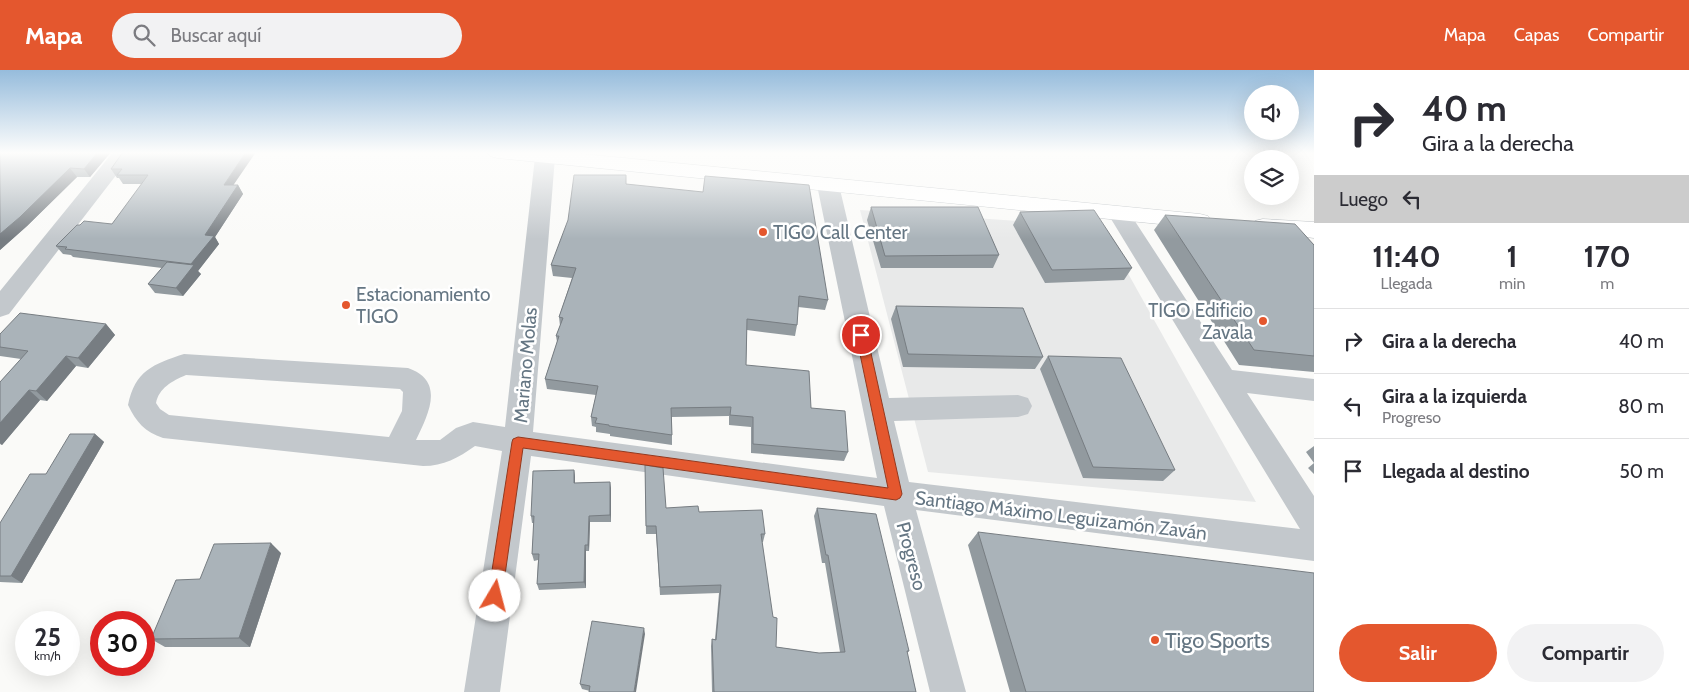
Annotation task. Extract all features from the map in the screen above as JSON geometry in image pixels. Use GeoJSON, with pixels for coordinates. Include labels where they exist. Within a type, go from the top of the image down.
{"type":"FeatureCollection","features":[{"type":"Feature","properties":{"kind":"main road"},"geometry":{"type":"LineString","coordinates":[[788,181],[1217,222]]}},
{"type":"Feature","properties":{"kind":"main road"},"geometry":{"type":"LineString","coordinates":[[1246,224],[1314,230]]}},
{"type":"Feature","properties":{"kind":"street"},"geometry":{"type":"LineString","coordinates":[[0,308],[101,181]]}},
{"type":"Feature","properties":{"kind":"street","name":"Mariano Molas"},"geometry":{"type":"LineString","coordinates":[[482,692],[518,442],[543,181]]}},
{"type":"Feature","properties":{"kind":"street","name":"Progreso"},"geometry":{"type":"LineString","coordinates":[[828,185],[896,494],[948,692]]}},
{"type":"Feature","properties":{"kind":"street"},"geometry":{"type":"LineString","coordinates":[[1120,214],[1314,523]]}},
{"type":"Feature","properties":{"kind":"street","name":"Santiago Máximo Leguizamón Zaván"},"geometry":{"type":"LineString","coordinates":[[397,450],[416,411],[417,390],[408,379],[184,364],[162,373],[145,389],[142,405],[150,417],[163,426],[433,454],[448,449],[466,436],[473,434],[518,442],[896,494],[1314,546]]}},
{"type":"Feature","properties":{"kind":"street"},"geometry":{"type":"LineString","coordinates":[[1224,380],[1314,390]]}},
{"type":"Feature","properties":{"kind":"street"},"geometry":{"type":"LineString","coordinates":[[878,410],[1018,406]]}},
{"type":"Feature","properties":{"kind":"shaded area"},"geometry":{"type":"Polygon","coordinates":[[[860,210],[1102,227],[1256,502],[928,472],[860,210]]]}},
{"type":"Feature","properties":{"kind":"building"},"geometry":{"type":"Polygon","coordinates":[[[0,181],[57,181],[20,217],[0,234],[0,181]]]}},
{"type":"Feature","properties":{"kind":"building"},"geometry":{"type":"Polygon","coordinates":[[[144,181],[227,181],[224,185],[238,185],[205,235],[214,236],[191,264],[65,249],[67,247],[56,246],[77,225],[84,221],[112,224],[144,181]]]}},
{"type":"Feature","properties":{"kind":"building"},"geometry":{"type":"Polygon","coordinates":[[[573,181],[626,181],[626,184],[703,192],[704,181],[763,181],[809,185],[828,300],[799,296],[797,325],[747,319],[746,365],[809,371],[811,408],[845,411],[848,452],[753,444],[753,417],[730,415],[731,407],[671,408],[672,435],[595,423],[597,418],[591,417],[598,386],[545,379],[559,336],[556,336],[563,318],[559,317],[576,268],[551,265],[568,220],[573,181]]]}},
{"type":"Feature","properties":{"kind":"building"},"geometry":{"type":"Polygon","coordinates":[[[871,207],[978,207],[999,255],[885,256],[871,207]]]}},
{"type":"Feature","properties":{"kind":"building"},"geometry":{"type":"Polygon","coordinates":[[[1094,210],[1132,268],[1052,270],[1020,212],[1094,210]]]}},
{"type":"Feature","properties":{"kind":"building","name":"TIGO Edificio Zavala"},"geometry":{"type":"Polygon","coordinates":[[[1165,215],[1295,224],[1314,245],[1314,356],[1254,350],[1165,215]]]}},
{"type":"Feature","properties":{"kind":"building"},"geometry":{"type":"Polygon","coordinates":[[[167,262],[194,265],[176,288],[148,284],[167,262]]]}},
{"type":"Feature","properties":{"kind":"building"},"geometry":{"type":"Polygon","coordinates":[[[896,306],[1023,308],[1043,357],[908,354],[896,306]]]}},
{"type":"Feature","properties":{"kind":"building"},"geometry":{"type":"Polygon","coordinates":[[[20,313],[106,324],[78,358],[66,356],[36,391],[29,390],[0,423],[0,382],[28,351],[0,347],[0,334],[20,313]]]}},
{"type":"Feature","properties":{"kind":"building"},"geometry":{"type":"Polygon","coordinates":[[[1048,356],[1121,358],[1175,470],[1093,467],[1048,356]]]}},
{"type":"Feature","properties":{"kind":"building"},"geometry":{"type":"Polygon","coordinates":[[[70,434],[95,434],[11,576],[0,576],[0,523],[30,474],[46,474],[70,434]]]}},
{"type":"Feature","properties":{"kind":"building"},"geometry":{"type":"Polygon","coordinates":[[[645,465],[663,468],[666,508],[698,506],[699,512],[762,510],[765,534],[761,534],[773,617],[777,618],[776,647],[819,653],[845,652],[828,555],[826,555],[817,508],[876,514],[909,651],[907,651],[916,692],[714,692],[712,639],[716,640],[721,585],[660,587],[656,526],[646,526],[645,465]]]}},
{"type":"Feature","properties":{"kind":"building"},"geometry":{"type":"Polygon","coordinates":[[[574,470],[574,483],[610,482],[610,515],[589,516],[588,545],[585,545],[584,582],[537,584],[539,554],[532,554],[534,516],[531,516],[533,471],[574,470]]]}},
{"type":"Feature","properties":{"kind":"building","name":"Tigo Sports"},"geometry":{"type":"Polygon","coordinates":[[[978,532],[1314,573],[1314,692],[1026,692],[978,532]]]}},
{"type":"Feature","properties":{"kind":"building"},"geometry":{"type":"Polygon","coordinates":[[[271,543],[239,638],[155,639],[155,630],[176,580],[200,579],[214,544],[271,543]]]}},
{"type":"Feature","properties":{"kind":"building"},"geometry":{"type":"Polygon","coordinates":[[[592,621],[644,628],[634,692],[589,692],[590,686],[580,684],[592,621]]]}},
{"type":"Feature","properties":{"kind":"place","name":"TIGO Call Center"},"geometry":{"type":"Point","coordinates":[763,232]}},
{"type":"Feature","properties":{"kind":"place","name":"Estacionamiento TIGO"},"geometry":{"type":"Point","coordinates":[346,305]}},
{"type":"Feature","properties":{"kind":"place","name":"TIGO Edificio Zavala"},"geometry":{"type":"Point","coordinates":[1263,321]}},
{"type":"Feature","properties":{"kind":"place","name":"Tigo Sports"},"geometry":{"type":"Point","coordinates":[1155,640]}},
{"type":"Feature","properties":{"kind":"route"},"geometry":{"type":"LineString","coordinates":[[495,596],[518,442],[896,494],[861,335]]}}]}
